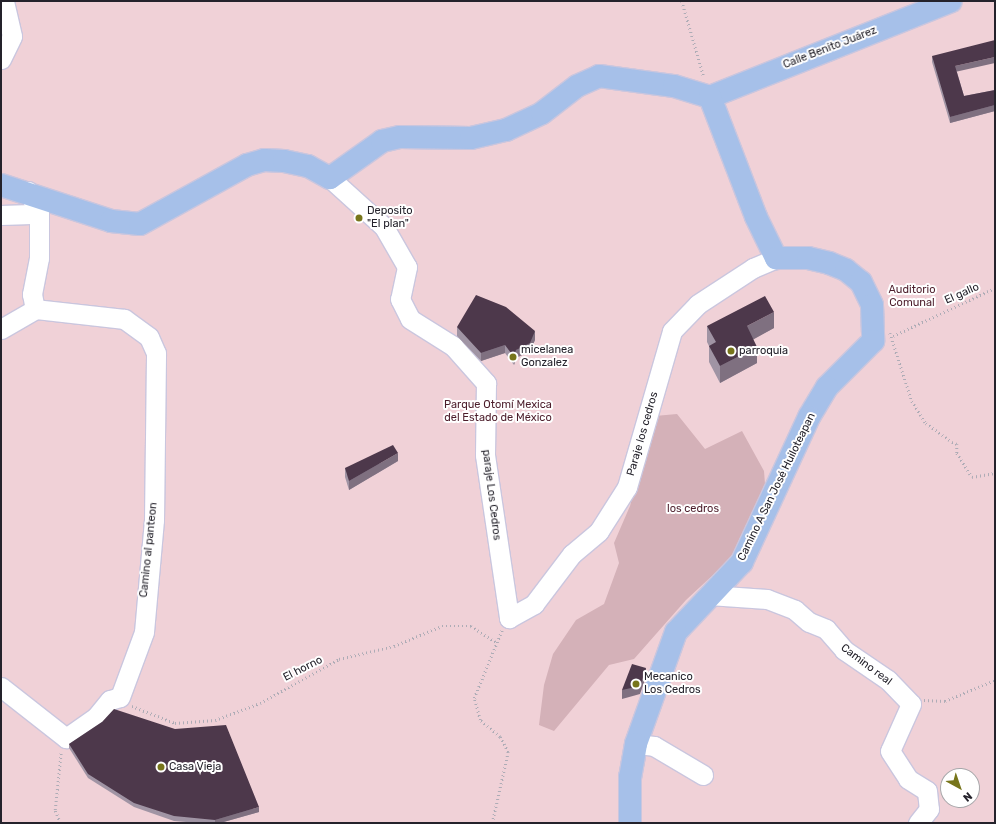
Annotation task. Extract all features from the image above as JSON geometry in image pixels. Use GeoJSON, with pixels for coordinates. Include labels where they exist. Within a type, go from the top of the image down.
{"type":"FeatureCollection","features":[{"type":"Feature","properties":{"kind":"main road","name":"Calle Benito Juárez"},"geometry":{"type":"LineString","coordinates":[[710,97],[951,1]]}},
{"type":"Feature","properties":{"kind":"main road"},"geometry":{"type":"LineString","coordinates":[[1,185],[28,191],[96,216],[123,224],[140,224],[248,165],[264,160],[308,166],[330,178],[382,141],[400,137],[470,138],[506,130],[542,113],[577,86],[599,76],[666,85],[710,97],[756,217],[776,258]]}},
{"type":"Feature","properties":{"kind":"main road","name":"Camino A San José Huiloteapan"},"geometry":{"type":"LineString","coordinates":[[630,823],[630,777],[636,744],[674,637],[709,595],[742,562],[809,417],[827,388],[873,341],[875,320],[861,282],[846,270],[808,258],[776,258]]}},
{"type":"Feature","properties":{"kind":"street"},"geometry":{"type":"LineString","coordinates":[[1,59],[12,36],[4,1]]}},
{"type":"Feature","properties":{"kind":"street","name":"paraje Los Cedros"},"geometry":{"type":"LineString","coordinates":[[330,178],[384,227],[407,267],[400,299],[410,319],[453,346],[486,383],[485,455],[509,618]]}},
{"type":"Feature","properties":{"kind":"street"},"geometry":{"type":"LineString","coordinates":[[1,329],[35,309],[32,294],[39,258],[39,214],[28,191]]}},
{"type":"Feature","properties":{"kind":"street"},"geometry":{"type":"LineString","coordinates":[[1,215],[39,214]]}},
{"type":"Feature","properties":{"kind":"street","name":"Paraje los cedros"},"geometry":{"type":"LineString","coordinates":[[509,618],[534,604],[572,554],[599,531],[627,487],[672,331],[698,304],[753,268],[776,258]]}},
{"type":"Feature","properties":{"kind":"street","name":"Camino al panteon"},"geometry":{"type":"LineString","coordinates":[[35,309],[124,319],[149,337],[156,353],[154,512],[144,632],[120,697]]}},
{"type":"Feature","properties":{"kind":"street","name":"Camino real"},"geometry":{"type":"LineString","coordinates":[[709,595],[767,599],[795,610],[809,622],[826,629],[844,650],[888,680],[911,704]]}},
{"type":"Feature","properties":{"kind":"street"},"geometry":{"type":"LineString","coordinates":[[1,687],[66,738],[96,717],[110,700],[120,697]]}},
{"type":"Feature","properties":{"kind":"street"},"geometry":{"type":"LineString","coordinates":[[911,704],[890,751],[908,779],[927,791],[929,809],[918,823]]}},
{"type":"Feature","properties":{"kind":"street"},"geometry":{"type":"LineString","coordinates":[[636,744],[654,746],[703,775]]}},
{"type":"Feature","properties":{"kind":"path"},"geometry":{"type":"LineString","coordinates":[[682,1],[710,97]]}},
{"type":"Feature","properties":{"kind":"path","name":"El gallo"},"geometry":{"type":"LineString","coordinates":[[893,336],[995,288]]}},
{"type":"Feature","properties":{"kind":"path"},"geometry":{"type":"LineString","coordinates":[[875,320],[893,336],[912,401],[926,423],[949,440]]}},
{"type":"Feature","properties":{"kind":"path"},"geometry":{"type":"LineString","coordinates":[[952,442],[957,444],[957,453],[972,477],[995,473]]}},
{"type":"Feature","properties":{"kind":"path"},"geometry":{"type":"LineString","coordinates":[[492,823],[508,752],[500,737],[480,720],[474,698],[494,657],[496,642],[509,618]]}},
{"type":"Feature","properties":{"kind":"path","name":"El horno"},"geometry":{"type":"LineString","coordinates":[[120,697],[136,710],[175,723],[215,720],[260,703],[339,659],[394,646],[442,626],[471,626],[496,642]]}},
{"type":"Feature","properties":{"kind":"path"},"geometry":{"type":"LineString","coordinates":[[911,704],[921,700],[945,701],[995,680]]}},
{"type":"Feature","properties":{"kind":"path"},"geometry":{"type":"LineString","coordinates":[[60,823],[54,810],[60,756],[66,738]]}},
{"type":"Feature","properties":{"kind":"green space","name":"Parque Otomí Mexica del Estado de México"},"geometry":{"type":"Polygon","coordinates":[[[1,1],[995,1],[995,823],[1,823],[1,1]]]}},
{"type":"Feature","properties":{"kind":"green space","name":"los cedros"},"geometry":{"type":"Polygon","coordinates":[[[677,414],[705,449],[742,431],[764,471],[766,497],[754,537],[686,600],[634,659],[609,665],[554,731],[539,725],[544,685],[553,654],[576,620],[604,604],[619,563],[614,543],[630,506],[655,416],[677,414]]]}},
{"type":"Feature","properties":{"kind":"building"},"geometry":{"type":"Polygon","coordinates":[[[995,40],[995,57],[955,66],[964,96],[995,90],[995,105],[950,117],[932,56],[995,40]]]}},
{"type":"Feature","properties":{"kind":"building"},"geometry":{"type":"Polygon","coordinates":[[[476,295],[506,307],[535,331],[530,343],[516,350],[514,357],[505,345],[481,353],[457,327],[476,295]]]}},
{"type":"Feature","properties":{"kind":"building"},"geometry":{"type":"Polygon","coordinates":[[[765,296],[774,312],[747,326],[757,347],[720,366],[709,346],[716,342],[707,326],[765,296]]]}},
{"type":"Feature","properties":{"kind":"building"},"geometry":{"type":"Polygon","coordinates":[[[393,445],[398,453],[349,481],[345,468],[393,445]]]}},
{"type":"Feature","properties":{"kind":"building"},"geometry":{"type":"Polygon","coordinates":[[[632,664],[646,668],[640,686],[622,690],[632,664]]]}},
{"type":"Feature","properties":{"kind":"building","name":"Casa Vieja"},"geometry":{"type":"Polygon","coordinates":[[[114,709],[175,729],[226,725],[259,807],[215,820],[174,816],[134,803],[88,774],[69,744],[102,722],[114,709]]]}},
{"type":"Feature","properties":{"kind":"place","name":"Deposito \"El plan\""},"geometry":{"type":"Point","coordinates":[359,218]}},
{"type":"Feature","properties":{"kind":"place","name":"parroquia"},"geometry":{"type":"Point","coordinates":[731,351]}},
{"type":"Feature","properties":{"kind":"place","name":"micelanea Gonzalez"},"geometry":{"type":"Point","coordinates":[513,357]}},
{"type":"Feature","properties":{"kind":"place","name":"Mecanico Los Cedros"},"geometry":{"type":"Point","coordinates":[636,684]}},
{"type":"Feature","properties":{"kind":"place","name":"Casa Vieja"},"geometry":{"type":"Point","coordinates":[161,767]}},
{"type":"Feature","properties":{"kind":"park label","name":"Auditorio Comunal"},"geometry":{"type":"Point","coordinates":[912,297]}}]}
